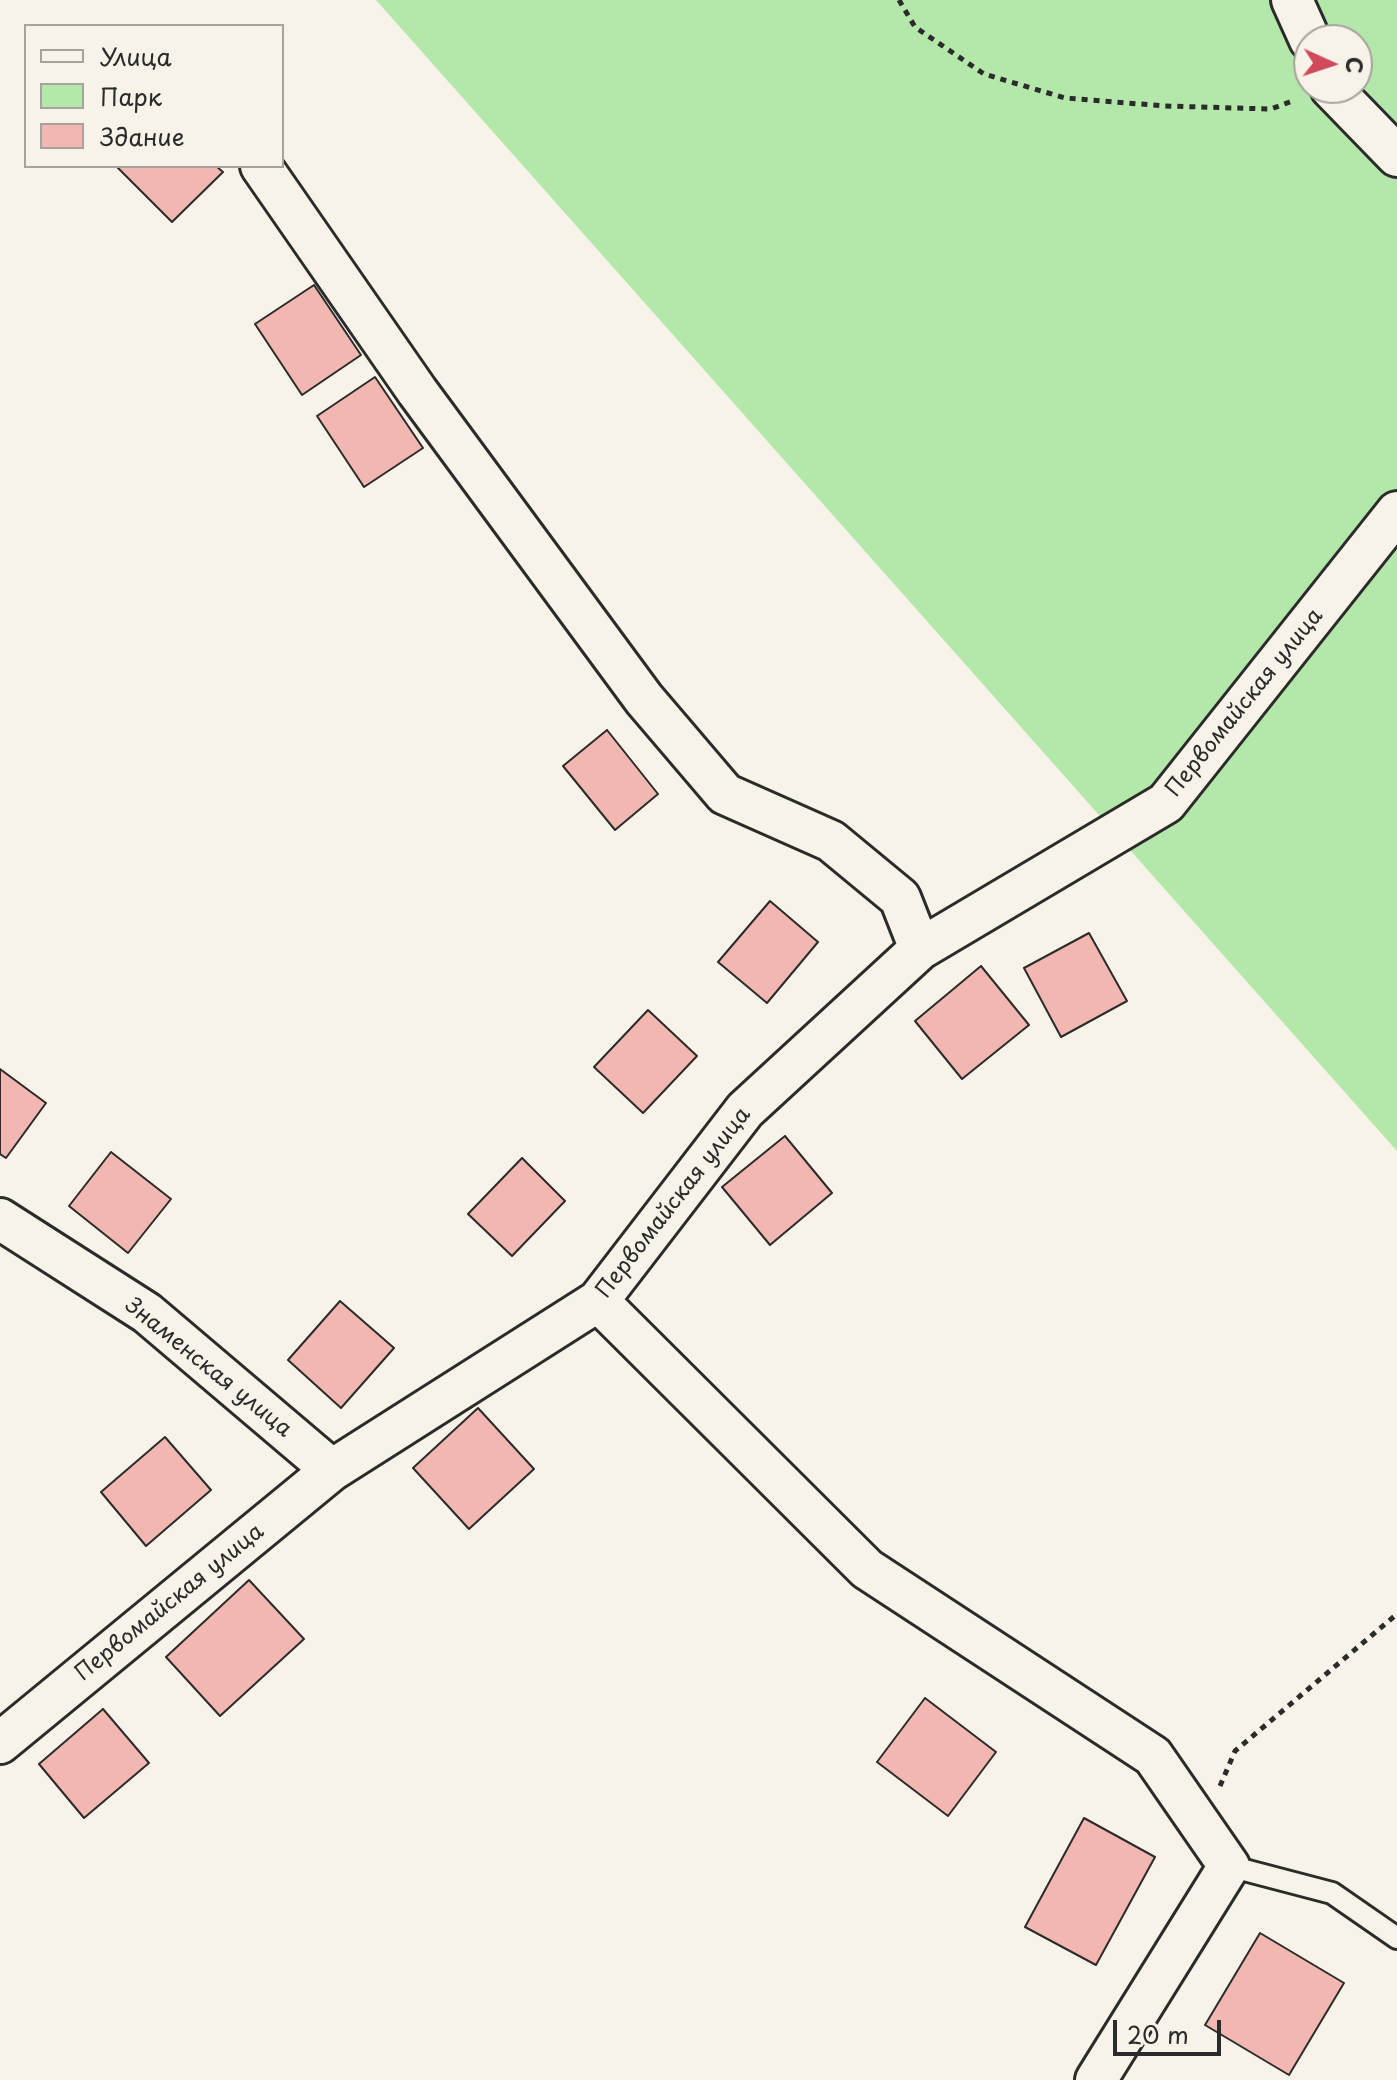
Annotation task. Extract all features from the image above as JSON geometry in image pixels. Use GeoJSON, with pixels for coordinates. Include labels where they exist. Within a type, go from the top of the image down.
{"type":"FeatureCollection","features":[{"type":"Feature","properties":{"kind":"street"},"geometry":{"type":"LineString","coordinates":[[1292,0],[1303,24]]}},
{"type":"Feature","properties":{"kind":"street"},"geometry":{"type":"LineString","coordinates":[[1347,104],[1397,156]]}},
{"type":"Feature","properties":{"kind":"street"},"geometry":{"type":"LineString","coordinates":[[262,168],[417,391],[654,711],[725,794],[831,841],[900,898],[920,949]]}},
{"type":"Feature","properties":{"kind":"street","name":"Первомайская улица"},"geometry":{"type":"LineString","coordinates":[[0,1743],[332,1470],[598,1301],[745,1110],[920,949],[1166,803],[1397,512]]}},
{"type":"Feature","properties":{"kind":"street","name":"Знаменская улица"},"geometry":{"type":"LineString","coordinates":[[0,1219],[147,1313],[332,1470]]}},
{"type":"Feature","properties":{"kind":"street"},"geometry":{"type":"LineString","coordinates":[[598,1301],[867,1569],[1153,1756],[1219,1852],[1096,2080]]}},
{"type":"Feature","properties":{"kind":"lane"},"geometry":{"type":"LineString","coordinates":[[1219,1852],[1332,1893],[1397,1938]]}},
{"type":"Feature","properties":{"kind":"path"},"geometry":{"type":"LineString","coordinates":[[899,0],[915,27],[984,74],[1065,98],[1165,106],[1271,109],[1293,101]]}},
{"type":"Feature","properties":{"kind":"path"},"geometry":{"type":"LineString","coordinates":[[1219,1852],[1220,1784],[1235,1751],[1397,1614]]}},
{"type":"Feature","properties":{"kind":"green space"},"geometry":{"type":"Polygon","coordinates":[[[376,0],[1397,0],[1397,1151],[376,0]]]}},
{"type":"Feature","properties":{"kind":"building"},"geometry":{"type":"Polygon","coordinates":[[[118,168],[218,168],[223,172],[172,222],[118,168]]]}},
{"type":"Feature","properties":{"kind":"building"},"geometry":{"type":"Polygon","coordinates":[[[314,285],[361,355],[302,395],[255,324],[314,285]]]}},
{"type":"Feature","properties":{"kind":"building"},"geometry":{"type":"Polygon","coordinates":[[[375,377],[423,448],[364,487],[317,416],[375,377]]]}},
{"type":"Feature","properties":{"kind":"building"},"geometry":{"type":"Polygon","coordinates":[[[607,730],[658,794],[615,830],[563,766],[607,730]]]}},
{"type":"Feature","properties":{"kind":"building"},"geometry":{"type":"Polygon","coordinates":[[[770,901],[818,942],[767,1003],[718,962],[770,901]]]}},
{"type":"Feature","properties":{"kind":"building"},"geometry":{"type":"Polygon","coordinates":[[[1089,933],[1127,1001],[1061,1037],[1024,968],[1089,933]]]}},
{"type":"Feature","properties":{"kind":"building"},"geometry":{"type":"Polygon","coordinates":[[[981,966],[1029,1025],[962,1079],[915,1021],[981,966]]]}},
{"type":"Feature","properties":{"kind":"building"},"geometry":{"type":"Polygon","coordinates":[[[648,1010],[697,1056],[643,1113],[594,1067],[648,1010]]]}},
{"type":"Feature","properties":{"kind":"building"},"geometry":{"type":"Polygon","coordinates":[[[0,1069],[46,1103],[6,1158],[0,1154],[0,1069]]]}},
{"type":"Feature","properties":{"kind":"building"},"geometry":{"type":"Polygon","coordinates":[[[785,1136],[832,1193],[770,1245],[722,1187],[785,1136]]]}},
{"type":"Feature","properties":{"kind":"building"},"geometry":{"type":"Polygon","coordinates":[[[111,1152],[171,1199],[128,1253],[69,1206],[111,1152]]]}},
{"type":"Feature","properties":{"kind":"building"},"geometry":{"type":"Polygon","coordinates":[[[522,1158],[565,1201],[512,1256],[468,1214],[522,1158]]]}},
{"type":"Feature","properties":{"kind":"building"},"geometry":{"type":"Polygon","coordinates":[[[340,1301],[394,1348],[341,1408],[288,1360],[340,1301]]]}},
{"type":"Feature","properties":{"kind":"building"},"geometry":{"type":"Polygon","coordinates":[[[478,1408],[534,1469],[469,1529],[413,1468],[478,1408]]]}},
{"type":"Feature","properties":{"kind":"building"},"geometry":{"type":"Polygon","coordinates":[[[165,1437],[211,1490],[146,1546],[101,1492],[165,1437]]]}},
{"type":"Feature","properties":{"kind":"building"},"geometry":{"type":"Polygon","coordinates":[[[249,1580],[304,1639],[220,1716],[166,1657],[249,1580]]]}},
{"type":"Feature","properties":{"kind":"building"},"geometry":{"type":"Polygon","coordinates":[[[925,1698],[996,1752],[948,1816],[877,1762],[925,1698]]]}},
{"type":"Feature","properties":{"kind":"building"},"geometry":{"type":"Polygon","coordinates":[[[103,1709],[149,1763],[84,1818],[39,1764],[103,1709]]]}},
{"type":"Feature","properties":{"kind":"building"},"geometry":{"type":"Polygon","coordinates":[[[1084,1818],[1155,1857],[1096,1965],[1025,1927],[1084,1818]]]}},
{"type":"Feature","properties":{"kind":"building"},"geometry":{"type":"Polygon","coordinates":[[[1260,1933],[1344,1983],[1289,2075],[1205,2025],[1260,1933]]]}}]}
